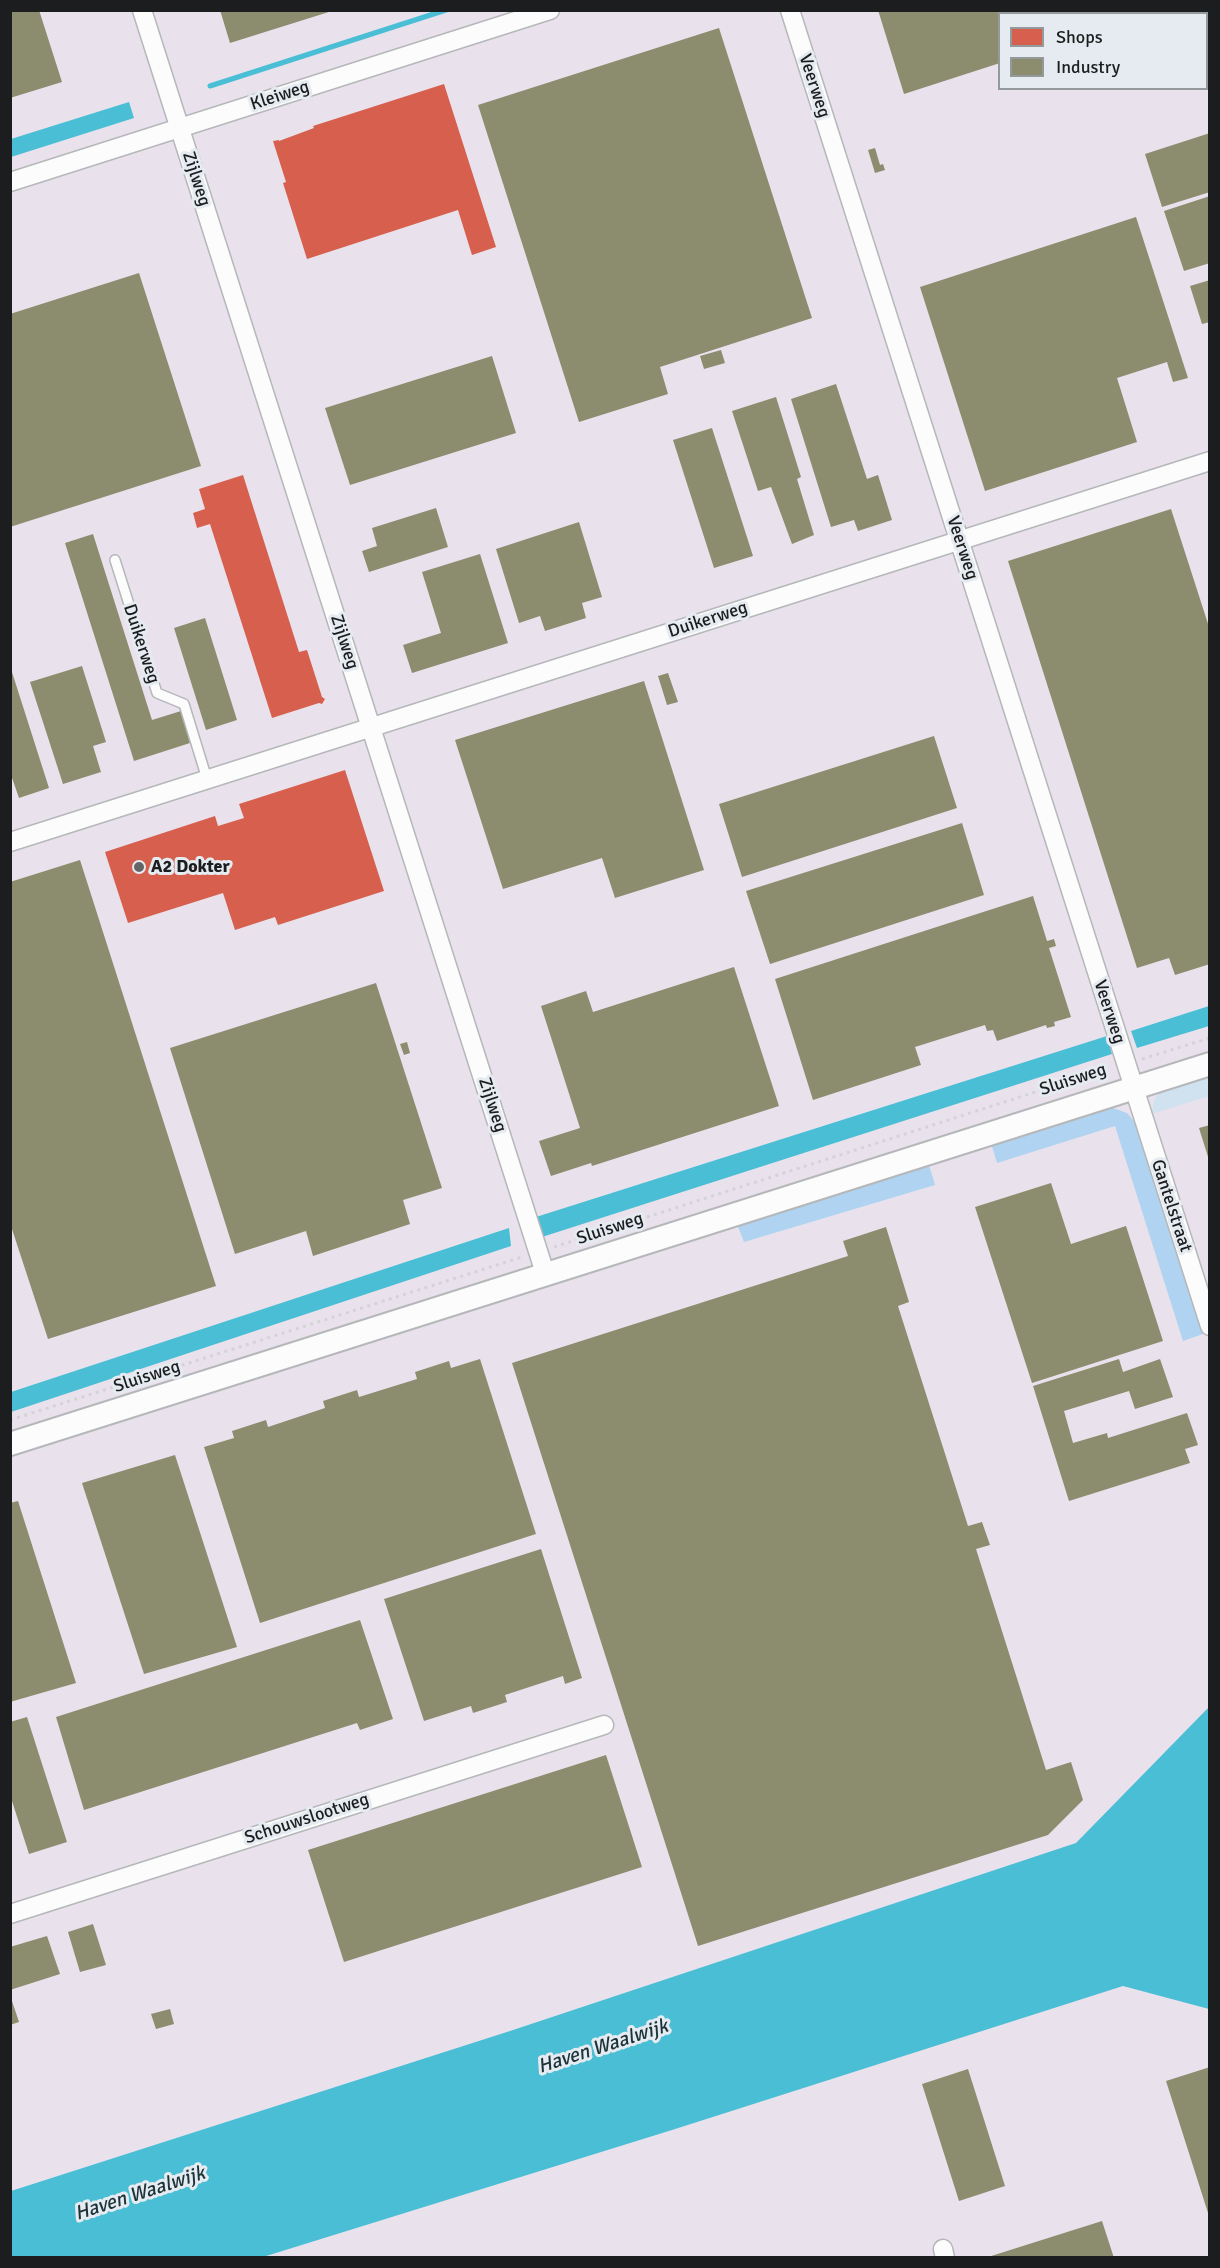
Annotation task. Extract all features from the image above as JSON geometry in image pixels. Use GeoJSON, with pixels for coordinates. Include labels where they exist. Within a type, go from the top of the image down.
{"type":"FeatureCollection","features":[{"type":"Feature","properties":{"kind":"street","name":"Zijlweg"},"geometry":{"type":"LineString","coordinates":[[142,10],[542,1263]]}},
{"type":"Feature","properties":{"kind":"street","name":"Kleiweg"},"geometry":{"type":"LineString","coordinates":[[10,182],[550,10]]}},
{"type":"Feature","properties":{"kind":"street","name":"Veerweg"},"geometry":{"type":"LineString","coordinates":[[790,10],[1133,1087]]}},
{"type":"Feature","properties":{"kind":"street","name":"Duikerweg"},"geometry":{"type":"LineString","coordinates":[[10,842],[1209,460]]}},
{"type":"Feature","properties":{"kind":"street","name":"Sluisweg"},"geometry":{"type":"LineString","coordinates":[[10,1444],[542,1263],[1209,1064]]}},
{"type":"Feature","properties":{"kind":"street","name":"Gantelstraat"},"geometry":{"type":"LineString","coordinates":[[1133,1087],[1209,1326]]}},
{"type":"Feature","properties":{"kind":"street","name":"Schouwslootweg"},"geometry":{"type":"LineString","coordinates":[[10,1914],[604,1725]]}},
{"type":"Feature","properties":{"kind":"lane","name":"Duikerweg"},"geometry":{"type":"LineString","coordinates":[[115,560],[157,693],[184,704],[207,779]]}},
{"type":"Feature","properties":{"kind":"path","name":"Sluisweg"},"geometry":{"type":"LineString","coordinates":[[10,1419],[542,1263],[1125,1064],[1209,1038]]}},
{"type":"Feature","properties":{"kind":"shaded area"},"geometry":{"type":"Polygon","coordinates":[[[11,11],[1209,11],[1209,2257],[11,2257],[11,11]]]}},
{"type":"Feature","properties":{"kind":"shaded area"},"geometry":{"type":"Polygon","coordinates":[[[1209,1074],[1209,1096],[1152,1114],[1154,1099],[1162,1090],[1209,1074]]]}},
{"type":"Feature","properties":{"kind":"shaded area"},"geometry":{"type":"Polygon","coordinates":[[[1110,1107],[1127,1113],[1138,1130],[1203,1334],[1183,1341],[1115,1126],[997,1163],[991,1143],[1110,1107]]]}},
{"type":"Feature","properties":{"kind":"shaded area"},"geometry":{"type":"Polygon","coordinates":[[[929,1165],[935,1185],[744,1242],[737,1224],[929,1165]]]}},
{"type":"Feature","properties":{"kind":"water"},"geometry":{"type":"Polygon","coordinates":[[[129,102],[134,118],[11,157],[11,139],[129,102]]]}},
{"type":"Feature","properties":{"kind":"water"},"geometry":{"type":"Polygon","coordinates":[[[1209,1006],[1209,1026],[1137,1048],[1131,1031],[1209,1006]]]}},
{"type":"Feature","properties":{"kind":"water"},"geometry":{"type":"Polygon","coordinates":[[[1107,1036],[1112,1054],[542,1237],[536,1217],[1107,1036]]]}},
{"type":"Feature","properties":{"kind":"water"},"geometry":{"type":"Polygon","coordinates":[[[509,1228],[511,1246],[11,1412],[11,1392],[509,1228]]]}},
{"type":"Feature","properties":{"kind":"water","name":"Haven Waalwijk"},"geometry":{"type":"Polygon","coordinates":[[[1209,1707],[1209,2009],[1123,1986],[263,2257],[11,2257],[11,2191],[510,2031],[1076,1843],[1209,1707]]]}},
{"type":"Feature","properties":{"kind":"building: Shops"},"geometry":{"type":"Polygon","coordinates":[[[444,84],[496,247],[472,255],[458,210],[307,259],[283,183],[286,182],[273,141],[279,141],[314,128],[313,126],[444,84]]]}},
{"type":"Feature","properties":{"kind":"building: Shops"},"geometry":{"type":"Polygon","coordinates":[[[243,475],[299,652],[307,650],[322,697],[325,699],[322,704],[272,718],[210,524],[197,528],[193,513],[205,509],[199,489],[243,475]]]}},
{"type":"Feature","properties":{"kind":"building: Shops"},"geometry":{"type":"Polygon","coordinates":[[[345,770],[384,891],[278,925],[275,917],[235,930],[223,893],[128,923],[105,852],[215,816],[218,826],[244,818],[239,804],[345,770]]]}},
{"type":"Feature","properties":{"kind":"building: Industry"},"geometry":{"type":"Polygon","coordinates":[[[10,10],[39,10],[62,82],[10,98],[10,10]]]}},
{"type":"Feature","properties":{"kind":"building: Industry"},"geometry":{"type":"Polygon","coordinates":[[[220,10],[332,10],[332,11],[230,43],[220,10]]]}},
{"type":"Feature","properties":{"kind":"building: Industry"},"geometry":{"type":"Polygon","coordinates":[[[878,10],[1092,10],[1092,12],[998,12],[998,64],[904,94],[878,10]]]}},
{"type":"Feature","properties":{"kind":"building: Industry"},"geometry":{"type":"Polygon","coordinates":[[[719,28],[812,318],[660,367],[668,394],[579,422],[478,105],[719,28]]]}},
{"type":"Feature","properties":{"kind":"building: Industry"},"geometry":{"type":"Polygon","coordinates":[[[1210,133],[1210,192],[1162,207],[1145,154],[1210,133]]]}},
{"type":"Feature","properties":{"kind":"building: Industry"},"geometry":{"type":"Polygon","coordinates":[[[875,148],[880,165],[883,164],[885,170],[875,173],[868,150],[875,148]]]}},
{"type":"Feature","properties":{"kind":"building: Industry"},"geometry":{"type":"Polygon","coordinates":[[[1210,196],[1210,263],[1184,271],[1164,211],[1210,196]]]}},
{"type":"Feature","properties":{"kind":"building: Industry"},"geometry":{"type":"Polygon","coordinates":[[[1136,217],[1188,378],[1173,382],[1167,362],[1117,378],[1137,442],[985,491],[920,287],[1136,217]]]}},
{"type":"Feature","properties":{"kind":"building: Industry"},"geometry":{"type":"Polygon","coordinates":[[[139,273],[201,466],[10,527],[10,314],[139,273]]]}},
{"type":"Feature","properties":{"kind":"building: Industry"},"geometry":{"type":"Polygon","coordinates":[[[1210,280],[1210,322],[1202,324],[1190,286],[1210,280]]]}},
{"type":"Feature","properties":{"kind":"building: Industry"},"geometry":{"type":"Polygon","coordinates":[[[721,350],[725,363],[704,369],[700,356],[721,350]]]}},
{"type":"Feature","properties":{"kind":"building: Industry"},"geometry":{"type":"Polygon","coordinates":[[[492,356],[516,433],[350,485],[325,408],[492,356]]]}},
{"type":"Feature","properties":{"kind":"building: Industry"},"geometry":{"type":"Polygon","coordinates":[[[836,384],[867,479],[878,475],[892,520],[858,531],[854,520],[831,527],[791,399],[836,384]]]}},
{"type":"Feature","properties":{"kind":"building: Industry"},"geometry":{"type":"Polygon","coordinates":[[[776,397],[801,477],[797,479],[814,535],[792,544],[771,487],[758,491],[732,411],[776,397]]]}},
{"type":"Feature","properties":{"kind":"building: Industry"},"geometry":{"type":"Polygon","coordinates":[[[712,428],[753,556],[714,568],[673,440],[712,428]]]}},
{"type":"Feature","properties":{"kind":"building: Industry"},"geometry":{"type":"Polygon","coordinates":[[[436,508],[448,547],[369,572],[362,551],[377,546],[372,528],[436,508]]]}},
{"type":"Feature","properties":{"kind":"building: Industry"},"geometry":{"type":"Polygon","coordinates":[[[1171,509],[1210,630],[1210,964],[1175,975],[1169,958],[1137,968],[1008,561],[1171,509]]]}},
{"type":"Feature","properties":{"kind":"building: Industry"},"geometry":{"type":"Polygon","coordinates":[[[579,522],[602,597],[582,603],[586,618],[545,631],[540,616],[519,623],[496,549],[579,522]]]}},
{"type":"Feature","properties":{"kind":"building: Industry"},"geometry":{"type":"Polygon","coordinates":[[[93,534],[152,720],[181,711],[190,743],[134,761],[65,543],[93,534]]]}},
{"type":"Feature","properties":{"kind":"building: Industry"},"geometry":{"type":"Polygon","coordinates":[[[480,554],[508,643],[412,673],[403,645],[441,633],[422,572],[480,554]]]}},
{"type":"Feature","properties":{"kind":"building: Industry"},"geometry":{"type":"Polygon","coordinates":[[[205,618],[237,720],[206,730],[174,628],[205,618]]]}},
{"type":"Feature","properties":{"kind":"building: Industry"},"geometry":{"type":"Polygon","coordinates":[[[82,666],[106,742],[93,746],[101,772],[63,784],[30,682],[82,666]]]}},
{"type":"Feature","properties":{"kind":"building: Industry"},"geometry":{"type":"Polygon","coordinates":[[[11,669],[49,788],[19,798],[10,772],[11,669]]]}},
{"type":"Feature","properties":{"kind":"building: Industry"},"geometry":{"type":"Polygon","coordinates":[[[668,673],[678,702],[667,705],[658,676],[668,673]]]}},
{"type":"Feature","properties":{"kind":"building: Industry"},"geometry":{"type":"Polygon","coordinates":[[[644,681],[704,870],[615,898],[602,858],[503,889],[455,740],[644,681]]]}},
{"type":"Feature","properties":{"kind":"building: Industry"},"geometry":{"type":"Polygon","coordinates":[[[934,736],[957,808],[742,877],[719,804],[934,736]]]}},
{"type":"Feature","properties":{"kind":"building: Industry"},"geometry":{"type":"Polygon","coordinates":[[[962,823],[984,895],[770,964],[746,891],[962,823]]]}},
{"type":"Feature","properties":{"kind":"building: Industry"},"geometry":{"type":"Polygon","coordinates":[[[80,860],[216,1286],[48,1339],[10,1223],[10,882],[80,860]]]}},
{"type":"Feature","properties":{"kind":"building: Industry"},"geometry":{"type":"Polygon","coordinates":[[[1033,896],[1047,941],[1054,939],[1056,946],[1049,948],[1071,1017],[1054,1022],[1055,1026],[1047,1028],[1046,1025],[997,1041],[993,1030],[987,1031],[985,1025],[915,1047],[921,1065],[813,1100],[775,979],[1033,896]]]}},
{"type":"Feature","properties":{"kind":"building: Industry"},"geometry":{"type":"Polygon","coordinates":[[[734,967],[779,1106],[592,1166],[591,1163],[551,1176],[539,1141],[580,1128],[541,1006],[586,991],[593,1012],[734,967]]]}},
{"type":"Feature","properties":{"kind":"building: Industry"},"geometry":{"type":"Polygon","coordinates":[[[376,983],[442,1188],[403,1200],[410,1224],[313,1256],[306,1231],[235,1254],[170,1048],[376,983]]]}},
{"type":"Feature","properties":{"kind":"building: Industry"},"geometry":{"type":"Polygon","coordinates":[[[407,1042],[410,1053],[404,1055],[400,1044],[407,1042]]]}},
{"type":"Feature","properties":{"kind":"building: Industry"},"geometry":{"type":"Polygon","coordinates":[[[1210,1125],[1210,1159],[1209,1160],[1199,1128],[1210,1125]]]}},
{"type":"Feature","properties":{"kind":"building: Industry"},"geometry":{"type":"Polygon","coordinates":[[[1051,1183],[1071,1244],[1126,1226],[1163,1341],[1032,1383],[975,1207],[1051,1183]]]}},
{"type":"Feature","properties":{"kind":"building: Industry"},"geometry":{"type":"Polygon","coordinates":[[[886,1227],[909,1302],[898,1306],[968,1526],[982,1522],[990,1545],[976,1549],[1046,1770],[1071,1762],[1083,1800],[1048,1835],[698,1946],[512,1363],[848,1256],[843,1241],[886,1227]]]}},
{"type":"Feature","properties":{"kind":"building: Industry"},"geometry":{"type":"Polygon","coordinates":[[[480,1359],[536,1534],[260,1623],[204,1447],[234,1438],[232,1431],[266,1420],[268,1427],[325,1408],[323,1401],[357,1390],[359,1397],[417,1379],[415,1372],[449,1361],[451,1368],[480,1359]]]}},
{"type":"Feature","properties":{"kind":"building: Industry"},"geometry":{"type":"Polygon","coordinates":[[[1119,1359],[1123,1372],[1160,1359],[1173,1397],[1135,1409],[1129,1391],[1064,1411],[1073,1443],[1107,1433],[1108,1438],[1187,1413],[1198,1445],[1185,1449],[1190,1463],[1069,1501],[1033,1386],[1119,1359]]]}},
{"type":"Feature","properties":{"kind":"building: Industry"},"geometry":{"type":"Polygon","coordinates":[[[175,1455],[237,1647],[144,1674],[82,1483],[175,1455]]]}},
{"type":"Feature","properties":{"kind":"building: Industry"},"geometry":{"type":"Polygon","coordinates":[[[18,1501],[76,1683],[10,1702],[10,1503],[18,1501]]]}},
{"type":"Feature","properties":{"kind":"building: Industry"},"geometry":{"type":"Polygon","coordinates":[[[541,1549],[582,1678],[565,1684],[563,1676],[505,1695],[507,1702],[473,1713],[471,1706],[424,1721],[384,1599],[541,1549]]]}},
{"type":"Feature","properties":{"kind":"building: Industry"},"geometry":{"type":"Polygon","coordinates":[[[360,1620],[393,1719],[360,1730],[357,1723],[84,1810],[56,1717],[360,1620]]]}},
{"type":"Feature","properties":{"kind":"building: Industry"},"geometry":{"type":"Polygon","coordinates":[[[27,1717],[67,1842],[29,1854],[12,1801],[10,1802],[10,1722],[27,1717]]]}},
{"type":"Feature","properties":{"kind":"building: Industry"},"geometry":{"type":"Polygon","coordinates":[[[606,1755],[642,1867],[344,1962],[308,1850],[606,1755]]]}},
{"type":"Feature","properties":{"kind":"building: Industry"},"geometry":{"type":"Polygon","coordinates":[[[93,1924],[106,1965],[80,1972],[68,1932],[93,1924]]]}},
{"type":"Feature","properties":{"kind":"building: Industry"},"geometry":{"type":"Polygon","coordinates":[[[47,1936],[60,1974],[10,1990],[10,1947],[47,1936]]]}},
{"type":"Feature","properties":{"kind":"building: Industry"},"geometry":{"type":"Polygon","coordinates":[[[10,1995],[19,2022],[10,2025],[10,1995]]]}},
{"type":"Feature","properties":{"kind":"building: Industry"},"geometry":{"type":"Polygon","coordinates":[[[170,2009],[174,2024],[156,2029],[151,2014],[170,2009]]]}},
{"type":"Feature","properties":{"kind":"building: Industry"},"geometry":{"type":"Polygon","coordinates":[[[1210,2067],[1210,2216],[1209,2216],[1166,2081],[1210,2067]]]}},
{"type":"Feature","properties":{"kind":"building: Industry"},"geometry":{"type":"Polygon","coordinates":[[[968,2069],[1005,2186],[959,2201],[922,2084],[968,2069]]]}},
{"type":"Feature","properties":{"kind":"building: Industry"},"geometry":{"type":"Polygon","coordinates":[[[1102,2221],[1114,2258],[988,2258],[988,2257],[1102,2221]]]}},
{"type":"Feature","properties":{"kind":"waterway"},"geometry":{"type":"LineString","coordinates":[[210,86],[446,10]]}},
{"type":"Feature","properties":{"kind":"place","name":"A2 Dokter"},"geometry":{"type":"Point","coordinates":[139,867]}}]}
